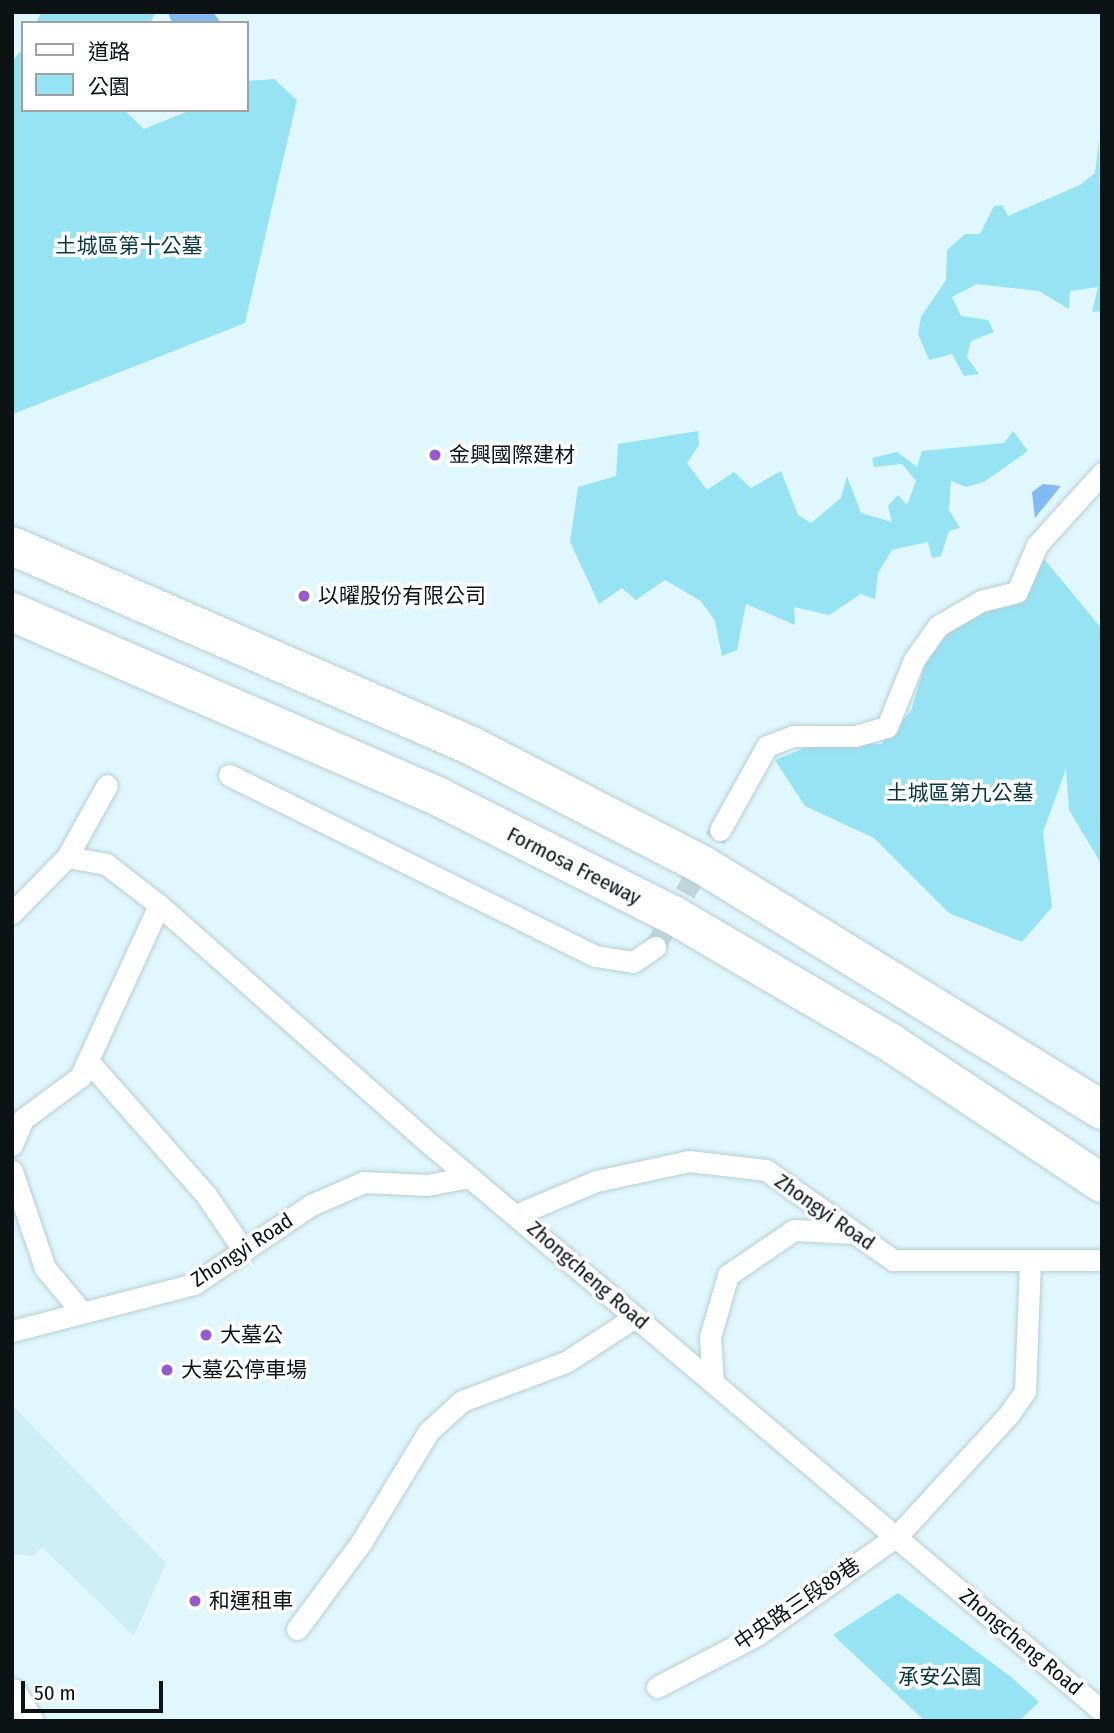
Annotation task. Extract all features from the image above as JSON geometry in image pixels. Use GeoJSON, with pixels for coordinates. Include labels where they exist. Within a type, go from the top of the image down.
{"type":"FeatureCollection","features":[{"type":"Feature","properties":{"kind":"highway"},"geometry":{"type":"LineString","coordinates":[[12,546],[484,752],[704,866],[1102,1110]]}},
{"type":"Feature","properties":{"kind":"highway","name":"Formosa Freeway"},"geometry":{"type":"LineString","coordinates":[[12,612],[439,797],[673,915],[891,1043],[1102,1183]]}},
{"type":"Feature","properties":{"kind":"main road"},"geometry":{"type":"LineString","coordinates":[[12,1693],[28,1721]]}},
{"type":"Feature","properties":{"kind":"street"},"geometry":{"type":"LineString","coordinates":[[720,830],[767,746],[793,736],[855,736],[887,727],[914,660],[938,626],[981,601],[1017,592],[1037,545],[1102,473]]}},
{"type":"Feature","properties":{"kind":"street"},"geometry":{"type":"LineString","coordinates":[[229,775],[596,956],[633,962],[655,947]]}},
{"type":"Feature","properties":{"kind":"street"},"geometry":{"type":"LineString","coordinates":[[12,913],[67,857],[107,785]]}},
{"type":"Feature","properties":{"kind":"street","name":"Zhongcheng Road"},"geometry":{"type":"LineString","coordinates":[[67,857],[106,864],[159,905],[470,1177],[518,1214],[635,1317],[1102,1711]]}},
{"type":"Feature","properties":{"kind":"street"},"geometry":{"type":"LineString","coordinates":[[12,1145],[23,1119],[62,1096],[88,1061],[159,905]]}},
{"type":"Feature","properties":{"kind":"street"},"geometry":{"type":"LineString","coordinates":[[88,1061],[206,1195],[244,1251]]}},
{"type":"Feature","properties":{"kind":"street","name":"Zhongyi Road"},"geometry":{"type":"LineString","coordinates":[[518,1214],[596,1181],[689,1161],[766,1170],[893,1260],[1097,1260]]}},
{"type":"Feature","properties":{"kind":"street"},"geometry":{"type":"LineString","coordinates":[[12,1171],[45,1268],[80,1310]]}},
{"type":"Feature","properties":{"kind":"street","name":"Zhongyi Road"},"geometry":{"type":"LineString","coordinates":[[12,1331],[80,1310],[117,1308],[194,1284],[312,1205],[364,1182],[427,1185],[470,1177]]}},
{"type":"Feature","properties":{"kind":"street"},"geometry":{"type":"LineString","coordinates":[[713,1382],[710,1337],[727,1275],[794,1230],[853,1233]]}},
{"type":"Feature","properties":{"kind":"street","name":"中央路三段89巷"},"geometry":{"type":"LineString","coordinates":[[657,1687],[757,1635],[897,1536],[1025,1391],[1030,1260]]}},
{"type":"Feature","properties":{"kind":"street"},"geometry":{"type":"LineString","coordinates":[[297,1629],[362,1541],[429,1431],[462,1401],[566,1362],[635,1317]]}},
{"type":"Feature","properties":{"kind":"shaded area"},"geometry":{"type":"Polygon","coordinates":[[[168,12],[213,12],[220,21],[171,21],[168,12]]]}},
{"type":"Feature","properties":{"kind":"shaded area"},"geometry":{"type":"Polygon","coordinates":[[[1043,484],[1061,486],[1035,518],[1032,492],[1043,484]]]}},
{"type":"Feature","properties":{"kind":"shaded area"},"geometry":{"type":"Polygon","coordinates":[[[12,1405],[166,1563],[134,1636],[42,1547],[34,1556],[12,1554],[12,1405]]]}},
{"type":"Feature","properties":{"kind":"green space"},"geometry":{"type":"Polygon","coordinates":[[[41,12],[156,12],[151,21],[37,21],[41,12]]]}},
{"type":"Feature","properties":{"kind":"green space","name":"土城區第十公墓"},"geometry":{"type":"Polygon","coordinates":[[[21,51],[21,112],[126,112],[144,129],[186,112],[248,112],[248,81],[274,79],[297,100],[245,323],[13,414],[12,61],[21,51]]]}},
{"type":"Feature","properties":{"kind":"green space"},"geometry":{"type":"Polygon","coordinates":[[[1099,141],[1102,311],[1092,312],[1098,287],[1070,291],[1069,309],[1039,291],[977,284],[952,297],[961,316],[988,320],[994,332],[971,341],[967,357],[979,374],[964,376],[952,354],[929,360],[918,334],[921,317],[946,280],[947,250],[965,234],[980,234],[994,206],[1002,205],[1008,216],[1080,185],[1095,173],[1099,141]]]}},
{"type":"Feature","properties":{"kind":"green space"},"geometry":{"type":"Polygon","coordinates":[[[698,431],[699,445],[687,463],[707,490],[734,472],[751,488],[781,471],[798,515],[811,523],[841,498],[847,476],[861,513],[892,522],[888,506],[898,495],[907,505],[916,481],[902,464],[874,467],[872,458],[897,452],[917,467],[922,451],[1004,443],[1013,431],[1028,451],[984,482],[966,487],[951,481],[949,510],[960,528],[949,531],[941,556],[932,558],[928,542],[892,550],[878,573],[875,599],[861,594],[829,615],[794,607],[795,625],[746,604],[737,650],[722,656],[715,621],[701,601],[665,580],[636,600],[622,588],[599,604],[570,542],[578,487],[616,476],[618,444],[698,431]]]}},
{"type":"Feature","properties":{"kind":"green space","name":"土城區第九公墓"},"geometry":{"type":"Polygon","coordinates":[[[1040,554],[1102,629],[1102,865],[1069,810],[1066,769],[1043,832],[1052,907],[1022,942],[949,913],[874,838],[805,806],[775,760],[819,742],[881,744],[911,711],[931,644],[984,607],[1040,554]]]}},
{"type":"Feature","properties":{"kind":"green space","name":"承安公園"},"geometry":{"type":"Polygon","coordinates":[[[898,1593],[1011,1677],[1039,1702],[1019,1721],[925,1721],[833,1635],[898,1593]]]}},
{"type":"Feature","properties":{"kind":"tunnel"},"geometry":{"type":"LineString","coordinates":[[655,947],[720,830]]}},
{"type":"Feature","properties":{"kind":"place","name":"金興國際建材"},"geometry":{"type":"Point","coordinates":[435,455]}},
{"type":"Feature","properties":{"kind":"place","name":"以曜股份有限公司"},"geometry":{"type":"Point","coordinates":[304,596]}},
{"type":"Feature","properties":{"kind":"place","name":"大墓公"},"geometry":{"type":"Point","coordinates":[206,1335]}},
{"type":"Feature","properties":{"kind":"place","name":"大墓公停車場"},"geometry":{"type":"Point","coordinates":[167,1370]}},
{"type":"Feature","properties":{"kind":"place","name":"和運租車"},"geometry":{"type":"Point","coordinates":[195,1601]}}]}
